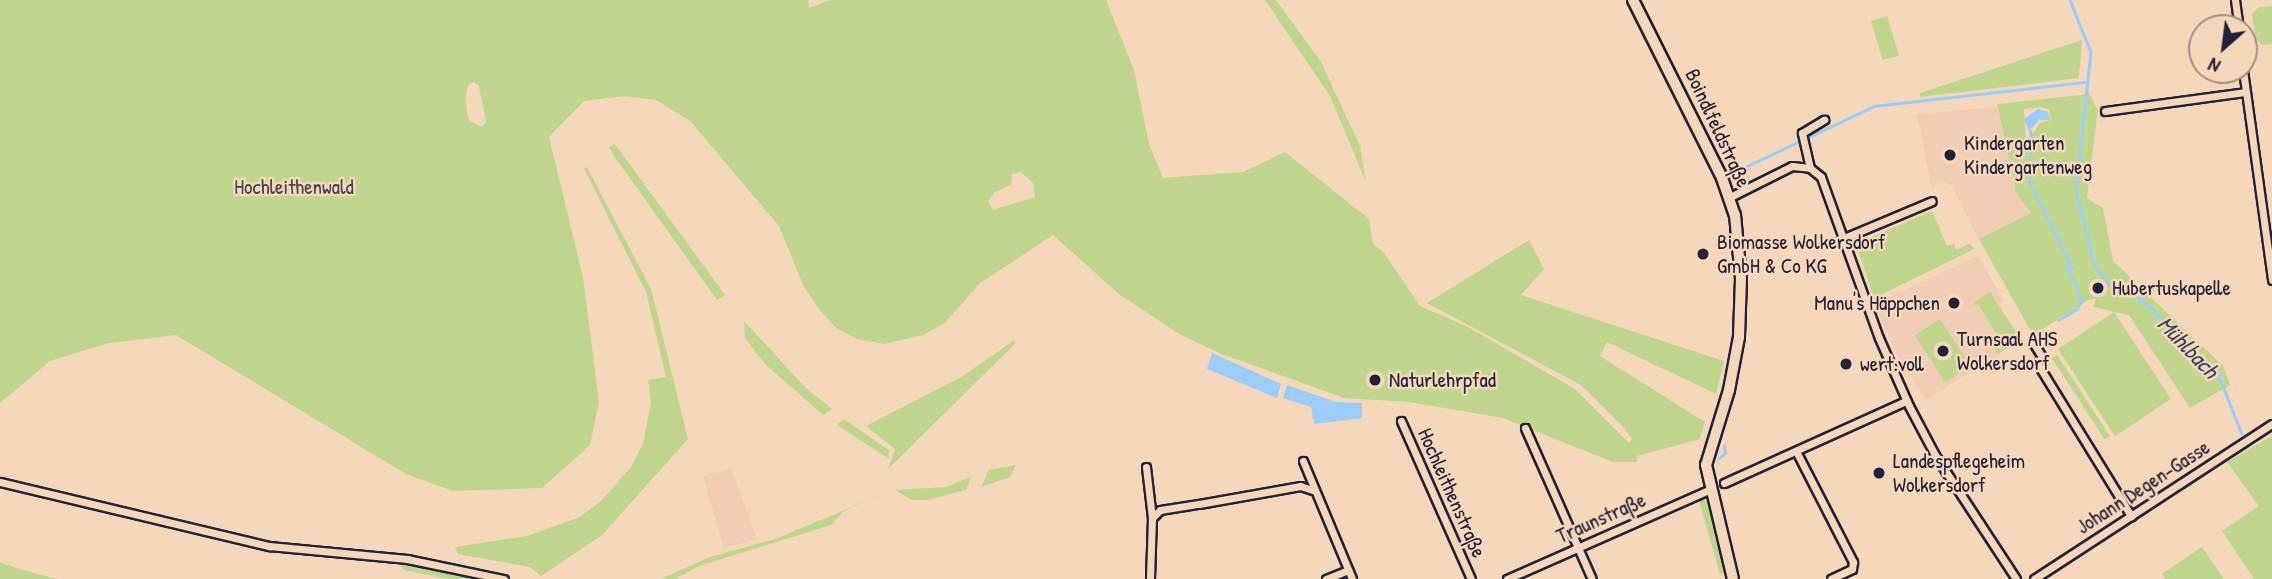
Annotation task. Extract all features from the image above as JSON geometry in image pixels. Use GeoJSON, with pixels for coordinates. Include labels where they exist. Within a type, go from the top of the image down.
{"type":"FeatureCollection","features":[{"type":"Feature","properties":{"kind":"street","name":"Boindlfeldstraße"},"geometry":{"type":"LineString","coordinates":[[1633,0],[1730,197],[1741,268],[1739,337],[1729,390],[1709,444],[1709,490]]}},
{"type":"Feature","properties":{"kind":"street"},"geometry":{"type":"LineString","coordinates":[[2244,84],[2272,280]]}},
{"type":"Feature","properties":{"kind":"street"},"geometry":{"type":"LineString","coordinates":[[2105,111],[2245,92]]}},
{"type":"Feature","properties":{"kind":"street"},"geometry":{"type":"LineString","coordinates":[[1810,168],[1802,138],[1806,131],[1824,120]]}},
{"type":"Feature","properties":{"kind":"street"},"geometry":{"type":"LineString","coordinates":[[1730,197],[1793,166],[1810,168],[1821,177],[1879,338],[1906,401],[1935,455],[2016,579]]}},
{"type":"Feature","properties":{"kind":"street"},"geometry":{"type":"LineString","coordinates":[[1844,238],[1932,201]]}},
{"type":"Feature","properties":{"kind":"street"},"geometry":{"type":"LineString","coordinates":[[2034,344],[2042,357],[2037,363],[2131,516]]}},
{"type":"Feature","properties":{"kind":"street"},"geometry":{"type":"LineString","coordinates":[[1724,483],[1797,453],[1906,401]]}},
{"type":"Feature","properties":{"kind":"street","name":"Hochleithenstraße"},"geometry":{"type":"LineString","coordinates":[[1401,421],[1471,579]]}},
{"type":"Feature","properties":{"kind":"street","name":"Johann Degen-Gasse"},"geometry":{"type":"LineString","coordinates":[[2034,579],[2272,424]]}},
{"type":"Feature","properties":{"kind":"street"},"geometry":{"type":"LineString","coordinates":[[1525,428],[1592,579]]}},
{"type":"Feature","properties":{"kind":"street"},"geometry":{"type":"LineString","coordinates":[[1797,453],[1853,562],[1852,569],[1831,579]]}},
{"type":"Feature","properties":{"kind":"street"},"geometry":{"type":"LineString","coordinates":[[1303,461],[1312,489],[1352,579]]}},
{"type":"Feature","properties":{"kind":"street"},"geometry":{"type":"LineString","coordinates":[[1146,467],[1152,518],[1150,579]]}},
{"type":"Feature","properties":{"kind":"street"},"geometry":{"type":"LineString","coordinates":[[0,481],[269,546],[407,559],[504,579]]}},
{"type":"Feature","properties":{"kind":"street"},"geometry":{"type":"LineString","coordinates":[[1152,518],[1156,512],[1173,508],[1300,486],[1312,489]]}},
{"type":"Feature","properties":{"kind":"street"},"geometry":{"type":"LineString","coordinates":[[1709,490],[1733,579]]}},
{"type":"Feature","properties":{"kind":"street","name":"Traunstraße"},"geometry":{"type":"LineString","coordinates":[[1507,579],[1709,490]]}},
{"type":"Feature","properties":{"kind":"street"},"geometry":{"type":"LineString","coordinates":[[1326,579],[1348,570]]}},
{"type":"Feature","properties":{"kind":"shaded area"},"geometry":{"type":"Polygon","coordinates":[[[1997,107],[2016,192],[2032,213],[1979,239],[1952,186],[1939,180],[1932,190],[1917,114],[1997,107]]]}},
{"type":"Feature","properties":{"kind":"shaded area"},"geometry":{"type":"Polygon","coordinates":[[[1978,256],[2004,301],[1997,306],[2020,340],[1926,400],[1895,351],[1874,304],[1978,256]]]}},
{"type":"Feature","properties":{"kind":"shaded area"},"geometry":{"type":"Polygon","coordinates":[[[731,468],[757,539],[724,548],[703,476],[731,468]]]}},
{"type":"Feature","properties":{"kind":"green space","name":"Hochleithenwald"},"geometry":{"type":"Polygon","coordinates":[[[0,0],[808,0],[809,8],[830,0],[1106,0],[1134,70],[1149,144],[1163,178],[1243,172],[1285,152],[1369,219],[1373,244],[1384,253],[1420,306],[1466,326],[1575,389],[1629,443],[1632,439],[1624,428],[1581,385],[1427,303],[1529,240],[1544,269],[1521,295],[1724,361],[1716,394],[1607,342],[1600,356],[1705,422],[1700,439],[1637,456],[1637,462],[1613,462],[1503,418],[1409,402],[1344,398],[1222,354],[1181,335],[1120,295],[1053,235],[980,283],[946,322],[924,335],[884,344],[857,339],[837,329],[821,312],[804,287],[779,226],[690,121],[656,100],[624,96],[584,101],[549,137],[583,277],[599,402],[590,445],[542,488],[453,491],[406,474],[176,335],[109,343],[50,361],[0,403],[0,0]],[[474,82],[468,85],[465,100],[469,121],[482,127],[486,122],[479,86],[474,82]],[[1021,172],[1012,174],[1011,185],[995,192],[988,201],[993,210],[1035,197],[1033,183],[1021,172]]]}},
{"type":"Feature","properties":{"kind":"green space"},"geometry":{"type":"Polygon","coordinates":[[[1265,0],[1276,0],[1321,62],[1360,146],[1366,182],[1330,96],[1265,0]]]}},
{"type":"Feature","properties":{"kind":"green space"},"geometry":{"type":"Polygon","coordinates":[[[2272,6],[2272,44],[2262,45],[2258,41],[2258,14],[2252,14],[2259,7],[2272,6]]]}},
{"type":"Feature","properties":{"kind":"green space"},"geometry":{"type":"Polygon","coordinates":[[[1887,16],[1899,55],[1883,60],[1871,21],[1887,16]]]}},
{"type":"Feature","properties":{"kind":"green space"},"geometry":{"type":"Polygon","coordinates":[[[2082,40],[2079,78],[1920,97],[1920,93],[2082,40]]]}},
{"type":"Feature","properties":{"kind":"green space"},"geometry":{"type":"Polygon","coordinates":[[[2089,94],[2098,110],[2087,198],[2103,208],[2113,261],[2223,366],[2230,385],[2190,408],[2129,315],[2093,307],[2096,299],[2087,300],[2070,317],[2068,313],[2033,335],[1979,239],[2031,213],[2016,192],[1997,104],[2089,94]],[[2024,109],[2026,143],[2040,123],[2051,120],[2049,109],[2024,109]]]}},
{"type":"Feature","properties":{"kind":"green space"},"geometry":{"type":"Polygon","coordinates":[[[615,144],[725,295],[717,300],[614,156],[609,147],[615,144]]]}},
{"type":"Feature","properties":{"kind":"green space"},"geometry":{"type":"Polygon","coordinates":[[[587,167],[651,289],[688,439],[602,535],[541,576],[530,567],[458,554],[455,547],[527,536],[580,517],[601,501],[631,467],[643,444],[651,402],[648,380],[666,377],[646,292],[584,169],[587,167]]]}},
{"type":"Feature","properties":{"kind":"green space"},"geometry":{"type":"Polygon","coordinates":[[[1932,211],[1947,246],[1954,244],[1956,250],[1970,244],[1974,249],[1874,298],[1857,247],[1860,242],[1932,211]]]}},
{"type":"Feature","properties":{"kind":"green space"},"geometry":{"type":"Polygon","coordinates":[[[1990,292],[2021,339],[1998,354],[1993,347],[2001,341],[1978,304],[1971,305],[1990,292]]]}},
{"type":"Feature","properties":{"kind":"green space"},"geometry":{"type":"Polygon","coordinates":[[[2114,312],[2171,399],[2115,436],[2058,349],[2114,312]]]}},
{"type":"Feature","properties":{"kind":"green space","name":"Turnsaal AHS Wolkersdorf"},"geometry":{"type":"Polygon","coordinates":[[[1940,319],[1970,366],[1945,382],[1915,335],[1940,319]]]}},
{"type":"Feature","properties":{"kind":"green space"},"geometry":{"type":"Polygon","coordinates":[[[744,321],[806,388],[832,409],[823,415],[765,364],[745,338],[744,321]]]}},
{"type":"Feature","properties":{"kind":"green space"},"geometry":{"type":"Polygon","coordinates":[[[1013,341],[1016,343],[888,469],[895,449],[866,426],[963,376],[1013,341]]]}},
{"type":"Feature","properties":{"kind":"green space"},"geometry":{"type":"Polygon","coordinates":[[[2057,355],[2110,436],[2105,440],[2052,358],[2057,355]]]}},
{"type":"Feature","properties":{"kind":"green space"},"geometry":{"type":"Polygon","coordinates":[[[844,419],[889,450],[889,459],[837,425],[844,419]]]}},
{"type":"Feature","properties":{"kind":"green space"},"geometry":{"type":"Polygon","coordinates":[[[2272,436],[2272,579],[2254,579],[2222,531],[2259,506],[2227,462],[2272,436]]]}},
{"type":"Feature","properties":{"kind":"green space"},"geometry":{"type":"Polygon","coordinates":[[[1016,465],[1010,477],[981,487],[989,470],[1016,465]]]}},
{"type":"Feature","properties":{"kind":"green space"},"geometry":{"type":"Polygon","coordinates":[[[971,477],[966,490],[928,500],[912,500],[895,490],[946,487],[971,477]]]}},
{"type":"Feature","properties":{"kind":"green space"},"geometry":{"type":"Polygon","coordinates":[[[891,491],[844,511],[831,525],[699,566],[675,579],[660,579],[710,557],[775,539],[891,491]]]}},
{"type":"Feature","properties":{"kind":"green space"},"geometry":{"type":"Polygon","coordinates":[[[1707,500],[1726,572],[1720,574],[1699,501],[1707,500]]]}},
{"type":"Feature","properties":{"kind":"green space"},"geometry":{"type":"Polygon","coordinates":[[[2202,547],[2224,579],[2165,579],[2162,574],[2202,547]]]}},
{"type":"Feature","properties":{"kind":"green space"},"geometry":{"type":"Polygon","coordinates":[[[0,562],[16,568],[57,579],[0,579],[0,562]]]}},
{"type":"Feature","properties":{"kind":"green space"},"geometry":{"type":"Polygon","coordinates":[[[399,562],[484,579],[447,579],[404,570],[399,562]]]}},
{"type":"Feature","properties":{"kind":"water"},"geometry":{"type":"Polygon","coordinates":[[[2038,109],[2048,112],[2050,120],[2039,120],[2029,131],[2024,119],[2038,109]]]}},
{"type":"Feature","properties":{"kind":"water"},"geometry":{"type":"Polygon","coordinates":[[[1212,353],[1281,384],[1277,398],[1207,369],[1212,353]]]}},
{"type":"Feature","properties":{"kind":"water"},"geometry":{"type":"Polygon","coordinates":[[[1287,385],[1336,402],[1362,403],[1362,418],[1314,424],[1311,407],[1283,398],[1287,385]]]}},
{"type":"Feature","properties":{"kind":"waterway","name":"Mühlbach"},"geometry":{"type":"LineString","coordinates":[[2070,0],[2091,52],[2076,189],[2094,263],[2108,285],[2141,299],[2219,376],[2242,434]]}},
{"type":"Feature","properties":{"kind":"waterway"},"geometry":{"type":"LineString","coordinates":[[1738,185],[1741,169],[1874,106],[2084,82]]}},
{"type":"Feature","properties":{"kind":"waterway"},"geometry":{"type":"LineString","coordinates":[[2031,131],[2030,182],[2073,268]]}},
{"type":"Feature","properties":{"kind":"waterway"},"geometry":{"type":"LineString","coordinates":[[2058,320],[2077,309],[2081,299],[2067,267],[2069,261]]}},
{"type":"Feature","properties":{"kind":"waterway"},"geometry":{"type":"LineString","coordinates":[[1719,458],[1725,453],[1724,446]]}},
{"type":"Feature","properties":{"kind":"place","name":"Kindergarten Kindergartenweg"},"geometry":{"type":"Point","coordinates":[1950,155]}},
{"type":"Feature","properties":{"kind":"place","name":"Biomasse Wolkersdorf GmbH & Co KG"},"geometry":{"type":"Point","coordinates":[1703,254]}},
{"type":"Feature","properties":{"kind":"place","name":"Hubertuskapelle"},"geometry":{"type":"Point","coordinates":[2098,288]}},
{"type":"Feature","properties":{"kind":"place","name":"Manu's Häppchen"},"geometry":{"type":"Point","coordinates":[1954,303]}},
{"type":"Feature","properties":{"kind":"place","name":"Turnsaal AHS Wolkersdorf"},"geometry":{"type":"Point","coordinates":[1943,351]}},
{"type":"Feature","properties":{"kind":"place","name":"wert.voll"},"geometry":{"type":"Point","coordinates":[1846,364]}},
{"type":"Feature","properties":{"kind":"place","name":"Naturlehrpfad"},"geometry":{"type":"Point","coordinates":[1375,380]}},
{"type":"Feature","properties":{"kind":"place","name":"Landespflegeheim Wolkersdorf"},"geometry":{"type":"Point","coordinates":[1879,473]}}]}
